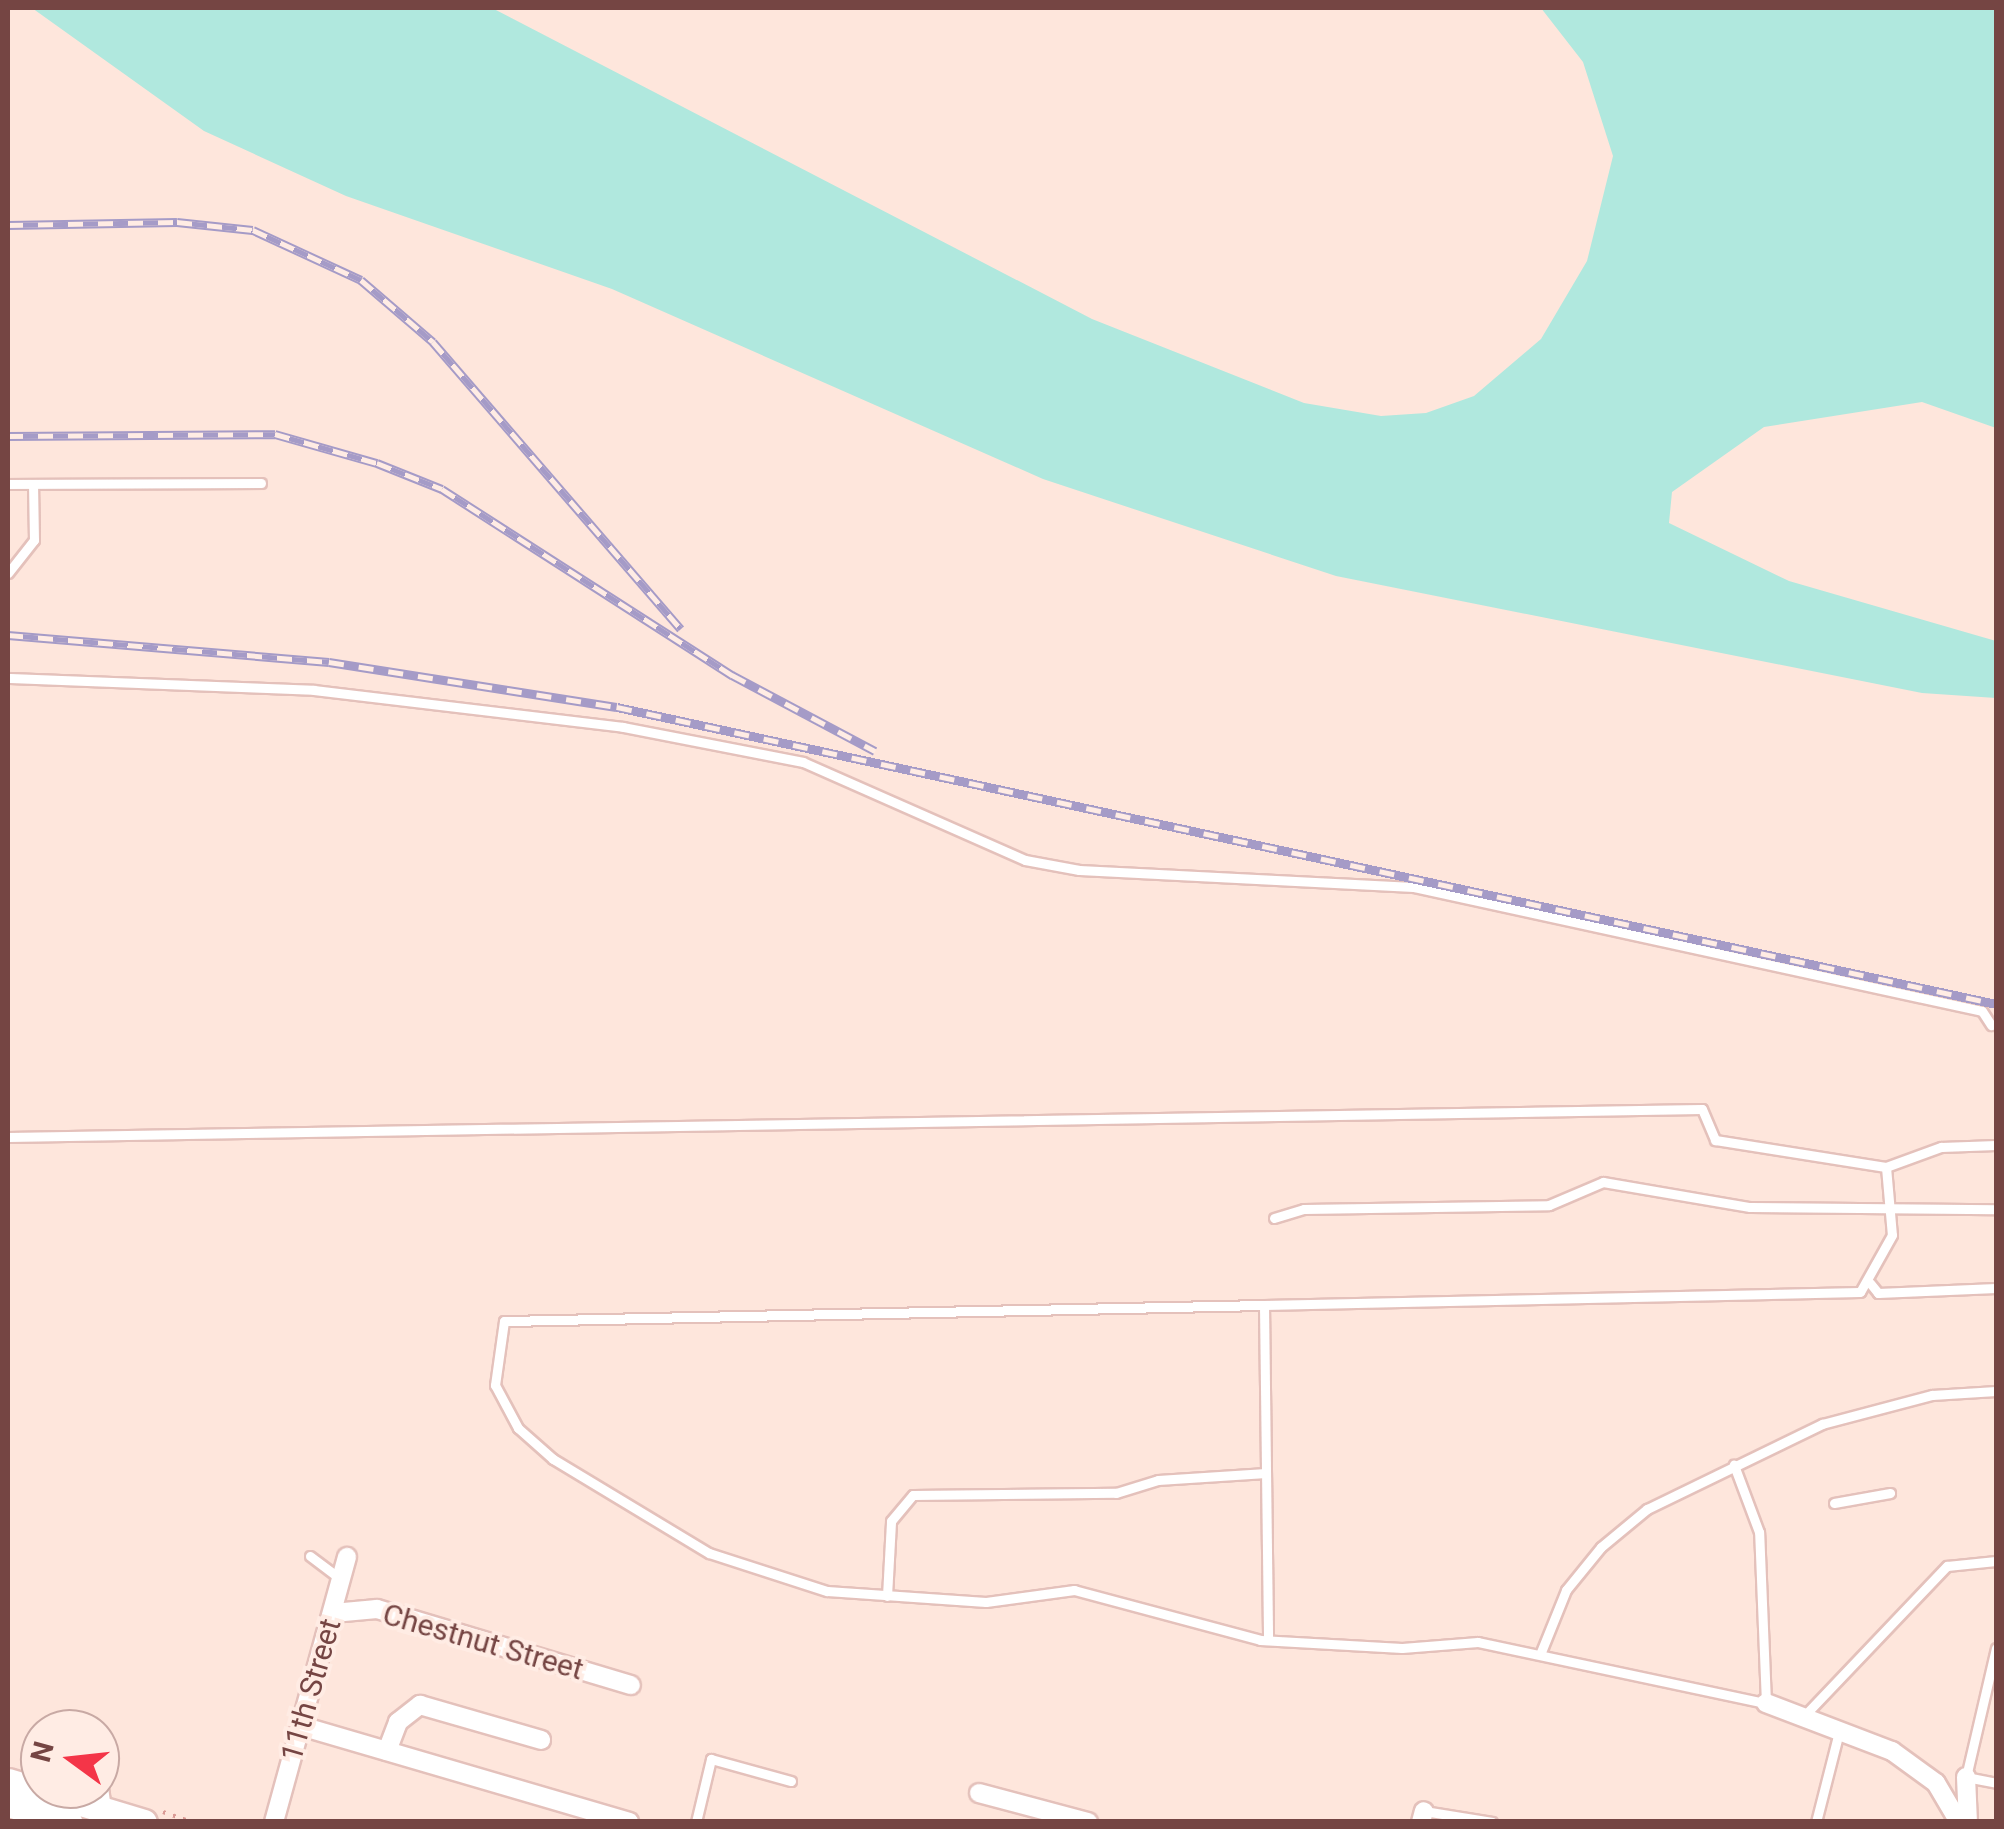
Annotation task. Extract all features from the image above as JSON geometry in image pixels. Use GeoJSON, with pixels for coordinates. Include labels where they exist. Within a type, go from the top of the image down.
{"type":"FeatureCollection","features":[{"type":"Feature","properties":{"kind":"main road"},"geometry":{"type":"LineString","coordinates":[[8,1781],[144,1822]]}},
{"type":"Feature","properties":{"kind":"main road"},"geometry":{"type":"LineString","coordinates":[[8,1804],[70,1822]]}},
{"type":"Feature","properties":{"kind":"street","name":"11th Street"},"geometry":{"type":"LineString","coordinates":[[274,1822],[347,1558]]}},
{"type":"Feature","properties":{"kind":"street","name":"Chestnut Street"},"geometry":{"type":"LineString","coordinates":[[333,1613],[389,1612],[631,1685]]}},
{"type":"Feature","properties":{"kind":"street"},"geometry":{"type":"LineString","coordinates":[[1766,1703],[1892,1751],[1936,1784],[1958,1822]]}},
{"type":"Feature","properties":{"kind":"street"},"geometry":{"type":"LineString","coordinates":[[387,1751],[398,1722],[420,1706],[541,1740]]}},
{"type":"Feature","properties":{"kind":"street"},"geometry":{"type":"LineString","coordinates":[[301,1726],[629,1822]]}},
{"type":"Feature","properties":{"kind":"street"},"geometry":{"type":"LineString","coordinates":[[1966,1776],[1968,1822]]}},
{"type":"Feature","properties":{"kind":"street"},"geometry":{"type":"LineString","coordinates":[[979,1793],[1088,1822]]}},
{"type":"Feature","properties":{"kind":"lane"},"geometry":{"type":"LineString","coordinates":[[8,484],[261,483]]}},
{"type":"Feature","properties":{"kind":"lane"},"geometry":{"type":"LineString","coordinates":[[8,573],[34,540],[32,484]]}},
{"type":"Feature","properties":{"kind":"lane"},"geometry":{"type":"LineString","coordinates":[[8,678],[314,690],[624,726],[802,762],[1025,860],[1080,870],[1414,888],[1982,1011],[1991,1025]]}},
{"type":"Feature","properties":{"kind":"lane"},"geometry":{"type":"LineString","coordinates":[[8,1137],[1702,1109],[1715,1140],[1886,1167],[1941,1146],[1996,1146]]}},
{"type":"Feature","properties":{"kind":"lane"},"geometry":{"type":"LineString","coordinates":[[1734,1465],[1759,1532],[1766,1703],[1541,1652],[1478,1642],[1402,1648],[1268,1640],[1074,1590],[986,1602],[827,1591],[709,1553],[553,1459],[501,1403],[495,1351],[504,1321],[1844,1294],[1870,1283],[1892,1235],[1895,1206],[1886,1167]]}},
{"type":"Feature","properties":{"kind":"lane"},"geometry":{"type":"LineString","coordinates":[[1274,1218],[1304,1209],[1549,1205],[1603,1182],[1750,1208],[1996,1209]]}},
{"type":"Feature","properties":{"kind":"lane"},"geometry":{"type":"LineString","coordinates":[[1870,1283],[1878,1293],[1996,1288]]}},
{"type":"Feature","properties":{"kind":"lane"},"geometry":{"type":"LineString","coordinates":[[1264,1305],[1268,1640]]}},
{"type":"Feature","properties":{"kind":"lane"},"geometry":{"type":"LineString","coordinates":[[1541,1652],[1566,1590],[1600,1547],[1647,1508],[1734,1465],[1888,1404],[1996,1390]]}},
{"type":"Feature","properties":{"kind":"lane"},"geometry":{"type":"LineString","coordinates":[[887,1596],[891,1521],[913,1495],[1116,1493],[1158,1480],[1266,1473]]}},
{"type":"Feature","properties":{"kind":"lane"},"geometry":{"type":"LineString","coordinates":[[1834,1502],[1890,1494]]}},
{"type":"Feature","properties":{"kind":"lane"},"geometry":{"type":"LineString","coordinates":[[310,1556],[342,1579]]}},
{"type":"Feature","properties":{"kind":"lane"},"geometry":{"type":"LineString","coordinates":[[1803,1717],[1947,1566],[1996,1561]]}},
{"type":"Feature","properties":{"kind":"lane"},"geometry":{"type":"LineString","coordinates":[[1996,1648],[1966,1776],[1996,1783]]}},
{"type":"Feature","properties":{"kind":"lane"},"geometry":{"type":"LineString","coordinates":[[1816,1822],[1840,1731]]}},
{"type":"Feature","properties":{"kind":"lane"},"geometry":{"type":"LineString","coordinates":[[696,1822],[712,1759],[791,1781]]}},
{"type":"Feature","properties":{"kind":"lane"},"geometry":{"type":"LineString","coordinates":[[1423,1816],[1492,1822]]}},
{"type":"Feature","properties":{"kind":"water"},"geometry":{"type":"Polygon","coordinates":[[[32,8],[492,8],[1092,319],[1304,403],[1381,416],[1426,413],[1474,396],[1541,339],[1587,261],[1613,156],[1583,62],[1541,8],[1996,8],[1996,428],[1922,402],[1764,427],[1672,492],[1669,523],[1789,581],[1996,641],[1996,698],[1922,693],[1336,576],[1043,479],[612,289],[346,196],[204,131],[32,8]]]}},
{"type":"Feature","properties":{"kind":"railway"},"geometry":{"type":"LineString","coordinates":[[8,225],[177,222],[253,230],[361,280],[433,342],[681,629]]}},
{"type":"Feature","properties":{"kind":"railway"},"geometry":{"type":"LineString","coordinates":[[8,436],[275,434],[377,463],[442,489],[732,675],[875,751]]}},
{"type":"Feature","properties":{"kind":"railway"},"geometry":{"type":"LineString","coordinates":[[8,635],[329,662],[617,707],[1996,1004]]}}]}
